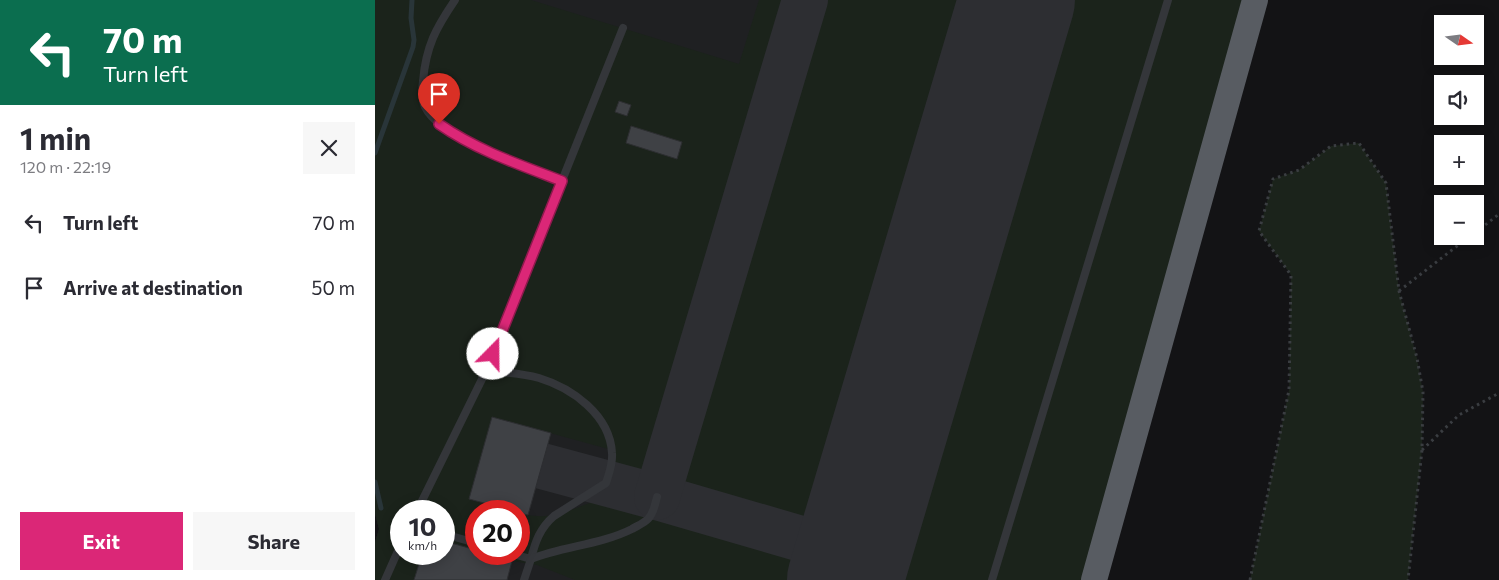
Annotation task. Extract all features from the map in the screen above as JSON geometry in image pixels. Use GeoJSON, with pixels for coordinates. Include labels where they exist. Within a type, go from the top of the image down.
{"type":"FeatureCollection","features":[{"type":"Feature","properties":{"kind":"highway"},"geometry":{"type":"LineString","coordinates":[[1095,580],[1255,0]]}},
{"type":"Feature","properties":{"kind":"lane"},"geometry":{"type":"LineString","coordinates":[[455,0],[435,31],[426,58],[422,88],[425,108],[439,124],[469,142],[562,181]]}},
{"type":"Feature","properties":{"kind":"lane"},"geometry":{"type":"LineString","coordinates":[[992,580],[1168,0]]}},
{"type":"Feature","properties":{"kind":"lane"},"geometry":{"type":"LineString","coordinates":[[422,500],[486,371],[623,28]]}},
{"type":"Feature","properties":{"kind":"lane"},"geometry":{"type":"LineString","coordinates":[[486,371],[505,372],[550,382],[576,396],[600,420],[612,450],[612,463],[607,483],[548,521],[539,534],[524,580]]}},
{"type":"Feature","properties":{"kind":"lane"},"geometry":{"type":"LineString","coordinates":[[531,559],[553,551],[611,538],[629,530],[648,520],[657,497]]}},
{"type":"Feature","properties":{"kind":"lane"},"geometry":{"type":"LineString","coordinates":[[385,580],[392,565]]}},
{"type":"Feature","properties":{"kind":"path"},"geometry":{"type":"LineString","coordinates":[[1250,580],[1289,390],[1291,275],[1259,231],[1273,179],[1299,170],[1331,146],[1359,143],[1386,183],[1399,291],[1417,358],[1423,392],[1422,450],[1408,580]]}},
{"type":"Feature","properties":{"kind":"path"},"geometry":{"type":"LineString","coordinates":[[1484,226],[1499,214]]}},
{"type":"Feature","properties":{"kind":"path"},"geometry":{"type":"LineString","coordinates":[[1399,291],[1458,245]]}},
{"type":"Feature","properties":{"kind":"path"},"geometry":{"type":"LineString","coordinates":[[1422,450],[1459,415],[1499,393]]}},
{"type":"Feature","properties":{"kind":"shaded area"},"geometry":{"type":"Polygon","coordinates":[[[375,0],[1185,0],[1024,580],[375,580],[375,542],[379,529],[375,514],[375,0]]]}},
{"type":"Feature","properties":{"kind":"shaded area"},"geometry":{"type":"Polygon","coordinates":[[[375,0],[531,0],[739,64],[759,0],[793,0],[658,463],[652,474],[612,463],[612,450],[492,417],[469,499],[473,500],[465,500],[465,547],[455,544],[455,500],[390,500],[390,565],[419,565],[414,580],[375,580],[375,542],[379,529],[375,514],[375,0]]]}},
{"type":"Feature","properties":{"kind":"shaded area"},"geometry":{"type":"Polygon","coordinates":[[[815,0],[977,0],[823,519],[798,516],[675,480],[676,468],[815,0]]]}},
{"type":"Feature","properties":{"kind":"shaded area"},"geometry":{"type":"Polygon","coordinates":[[[1059,0],[1245,0],[1083,580],[887,580],[1059,0]]]}},
{"type":"Feature","properties":{"kind":"shaded area"},"geometry":{"type":"Polygon","coordinates":[[[1359,143],[1386,183],[1399,291],[1417,358],[1423,392],[1422,450],[1408,580],[1250,580],[1289,390],[1291,275],[1259,231],[1273,179],[1299,170],[1331,146],[1359,143]]]}},
{"type":"Feature","properties":{"kind":"shaded area"},"geometry":{"type":"Polygon","coordinates":[[[590,503],[600,503],[773,551],[799,566],[807,574],[805,580],[575,580],[530,564],[530,515],[547,516],[563,513],[590,503]]]}},
{"type":"Feature","properties":{"kind":"building"},"geometry":{"type":"Polygon","coordinates":[[[619,101],[631,105],[627,116],[615,112],[619,101]]]}},
{"type":"Feature","properties":{"kind":"building"},"geometry":{"type":"Polygon","coordinates":[[[631,126],[682,142],[677,159],[626,143],[631,126]]]}},
{"type":"Feature","properties":{"kind":"building"},"geometry":{"type":"Polygon","coordinates":[[[492,417],[551,433],[530,508],[530,500],[469,499],[492,417]]]}},
{"type":"Feature","properties":{"kind":"building"},"geometry":{"type":"Polygon","coordinates":[[[455,544],[465,547],[465,565],[511,565],[507,580],[414,580],[419,565],[455,565],[455,544]]]}},
{"type":"Feature","properties":{"kind":"waterway"},"geometry":{"type":"LineString","coordinates":[[375,153],[413,47],[412,0]]}},
{"type":"Feature","properties":{"kind":"waterway"},"geometry":{"type":"LineString","coordinates":[[375,482],[381,508]]}},
{"type":"Feature","properties":{"kind":"taxiway"},"geometry":{"type":"LineString","coordinates":[[657,497],[805,0]]}},
{"type":"Feature","properties":{"kind":"taxiway"},"geometry":{"type":"LineString","coordinates":[[542,466],[853,554]]}},
{"type":"Feature","properties":{"kind":"runway"},"geometry":{"type":"LineString","coordinates":[[845,580],[1017,0]]}},
{"type":"Feature","properties":{"kind":"route"},"geometry":{"type":"LineString","coordinates":[[439,124],[469,142],[562,181],[493,354]]}}]}
